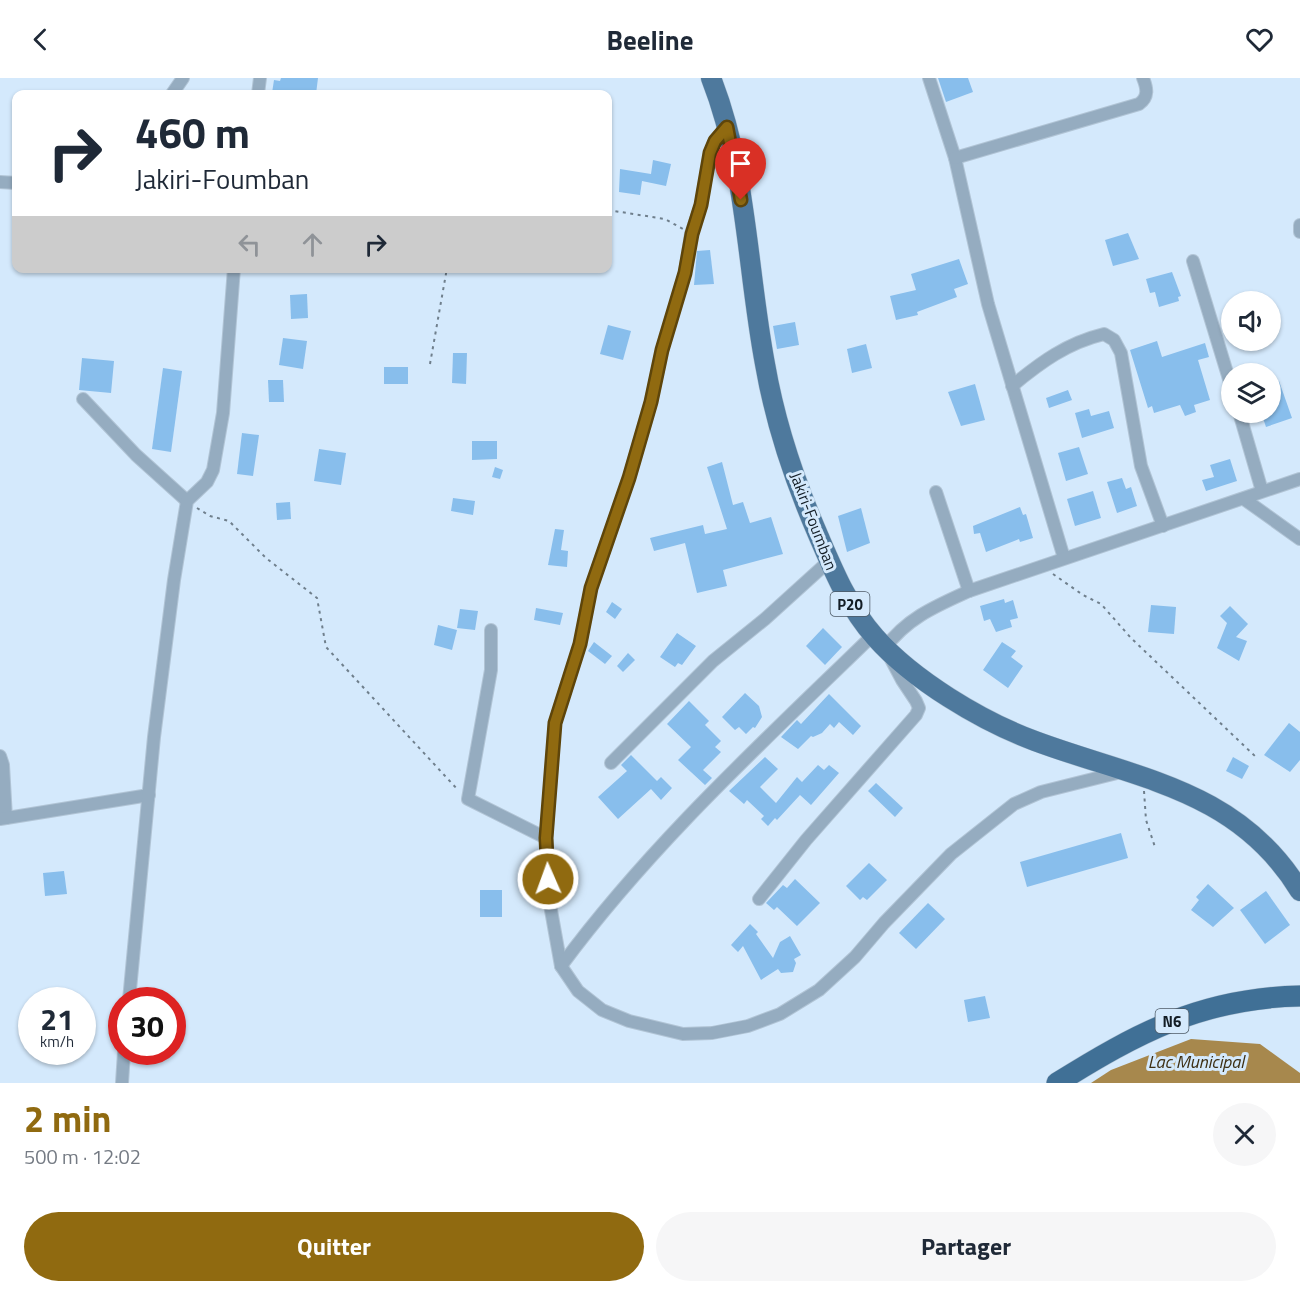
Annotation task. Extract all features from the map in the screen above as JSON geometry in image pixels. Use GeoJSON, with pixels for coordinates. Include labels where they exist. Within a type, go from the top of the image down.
{"type":"FeatureCollection","features":[{"type":"Feature","properties":{"kind":"highway","name":"N6"},"geometry":{"type":"LineString","coordinates":[[1057,1083],[1150,1029],[1191,1013],[1244,1002],[1300,996]]}},
{"type":"Feature","properties":{"kind":"main road","name":"Jakiri-Foumban"},"geometry":{"type":"LineString","coordinates":[[711,78],[727,127],[738,178],[765,366],[804,502],[852,607],[879,641],[933,686],[1004,727],[1034,741],[1136,773],[1201,800],[1248,829],[1277,856],[1300,891]]}},
{"type":"Feature","properties":{"kind":"street"},"geometry":{"type":"LineString","coordinates":[[929,78],[955,158],[988,304],[1064,558]]}},
{"type":"Feature","properties":{"kind":"street"},"geometry":{"type":"LineString","coordinates":[[955,158],[1139,104],[1146,97],[1147,89],[1143,78]]}},
{"type":"Feature","properties":{"kind":"street"},"geometry":{"type":"LineString","coordinates":[[727,127],[715,141],[710,153],[685,273],[662,350],[651,402],[629,478],[591,588],[580,644],[555,723],[546,838],[549,899],[561,966],[578,991],[602,1010],[629,1021],[683,1034],[712,1033],[748,1026],[780,1014],[819,990],[855,957],[884,922],[951,854],[1014,804],[1041,792],[1136,773]]}},
{"type":"Feature","properties":{"kind":"street"},"geometry":{"type":"LineString","coordinates":[[1300,225],[1300,232]]}},
{"type":"Feature","properties":{"kind":"street"},"geometry":{"type":"LineString","coordinates":[[1193,261],[1224,363]]}},
{"type":"Feature","properties":{"kind":"street"},"geometry":{"type":"LineString","coordinates":[[130,987],[149,795],[174,580],[187,501],[207,482],[213,470],[223,414],[234,273]]}},
{"type":"Feature","properties":{"kind":"street"},"geometry":{"type":"LineString","coordinates":[[1012,386],[1046,358],[1068,346],[1104,334],[1114,340],[1121,353],[1141,466],[1163,526]]}},
{"type":"Feature","properties":{"kind":"street"},"geometry":{"type":"LineString","coordinates":[[83,399],[136,455],[187,501]]}},
{"type":"Feature","properties":{"kind":"street"},"geometry":{"type":"LineString","coordinates":[[1242,423],[1262,491]]}},
{"type":"Feature","properties":{"kind":"street"},"geometry":{"type":"LineString","coordinates":[[561,966],[601,912],[695,812],[879,641],[894,636],[922,612],[969,591],[1300,479]]}},
{"type":"Feature","properties":{"kind":"street"},"geometry":{"type":"LineString","coordinates":[[936,492],[969,591]]}},
{"type":"Feature","properties":{"kind":"street"},"geometry":{"type":"LineString","coordinates":[[1244,499],[1300,539]]}},
{"type":"Feature","properties":{"kind":"street"},"geometry":{"type":"LineString","coordinates":[[611,764],[713,661],[765,619],[829,561]]}},
{"type":"Feature","properties":{"kind":"street"},"geometry":{"type":"LineString","coordinates":[[491,630],[491,670],[468,800],[546,838]]}},
{"type":"Feature","properties":{"kind":"street"},"geometry":{"type":"LineString","coordinates":[[759,899],[806,840],[916,715],[919,708],[916,701],[879,641]]}},
{"type":"Feature","properties":{"kind":"street"},"geometry":{"type":"LineString","coordinates":[[0,756],[3,765],[3,818],[149,795]]}},
{"type":"Feature","properties":{"kind":"street"},"geometry":{"type":"LineString","coordinates":[[122,1083],[123,1065]]}},
{"type":"Feature","properties":{"kind":"path"},"geometry":{"type":"LineString","coordinates":[[612,211],[665,219],[692,234]]}},
{"type":"Feature","properties":{"kind":"path"},"geometry":{"type":"LineString","coordinates":[[430,364],[446,273]]}},
{"type":"Feature","properties":{"kind":"path"},"geometry":{"type":"LineString","coordinates":[[187,501],[210,516],[229,521],[266,558],[317,598],[326,647],[468,800]]}},
{"type":"Feature","properties":{"kind":"path"},"geometry":{"type":"LineString","coordinates":[[1042,566],[1083,595],[1101,604],[1131,638],[1257,758]]}},
{"type":"Feature","properties":{"kind":"path"},"geometry":{"type":"LineString","coordinates":[[1136,773],[1146,820],[1155,847]]}},
{"type":"Feature","properties":{"kind":"water","name":"Lac Municipal"},"geometry":{"type":"Polygon","coordinates":[[[1191,1039],[1260,1044],[1300,1073],[1300,1083],[1091,1083],[1111,1070],[1191,1039]]]}},
{"type":"Feature","properties":{"kind":"building"},"geometry":{"type":"Polygon","coordinates":[[[281,78],[318,78],[316,90],[272,90],[274,80],[280,81],[281,78]]]}},
{"type":"Feature","properties":{"kind":"building"},"geometry":{"type":"Polygon","coordinates":[[[938,78],[968,78],[973,92],[946,102],[938,78]]]}},
{"type":"Feature","properties":{"kind":"building"},"geometry":{"type":"Polygon","coordinates":[[[653,160],[671,164],[666,186],[642,181],[640,195],[619,192],[620,169],[651,174],[653,160]]]}},
{"type":"Feature","properties":{"kind":"building"},"geometry":{"type":"Polygon","coordinates":[[[1128,233],[1139,259],[1113,266],[1105,240],[1128,233]]]}},
{"type":"Feature","properties":{"kind":"building"},"geometry":{"type":"Polygon","coordinates":[[[710,250],[714,284],[694,285],[697,251],[710,250]]]}},
{"type":"Feature","properties":{"kind":"building"},"geometry":{"type":"Polygon","coordinates":[[[959,259],[968,284],[954,289],[957,297],[917,312],[918,315],[896,320],[890,296],[916,290],[911,274],[959,259]]]}},
{"type":"Feature","properties":{"kind":"building"},"geometry":{"type":"Polygon","coordinates":[[[1172,272],[1181,296],[1178,297],[1179,301],[1159,307],[1155,292],[1150,293],[1146,279],[1172,272]]]}},
{"type":"Feature","properties":{"kind":"building"},"geometry":{"type":"Polygon","coordinates":[[[307,294],[308,318],[291,319],[290,295],[307,294]]]}},
{"type":"Feature","properties":{"kind":"building"},"geometry":{"type":"Polygon","coordinates":[[[795,322],[799,345],[777,349],[773,326],[795,322]]]}},
{"type":"Feature","properties":{"kind":"building"},"geometry":{"type":"Polygon","coordinates":[[[608,325],[631,331],[623,360],[600,354],[608,325]]]}},
{"type":"Feature","properties":{"kind":"building"},"geometry":{"type":"Polygon","coordinates":[[[283,338],[307,341],[303,369],[279,365],[283,338]]]}},
{"type":"Feature","properties":{"kind":"building"},"geometry":{"type":"Polygon","coordinates":[[[1157,341],[1162,357],[1205,343],[1209,357],[1198,360],[1210,400],[1194,405],[1196,412],[1185,416],[1180,405],[1154,413],[1152,406],[1148,408],[1130,350],[1157,341]]]}},
{"type":"Feature","properties":{"kind":"building"},"geometry":{"type":"Polygon","coordinates":[[[866,344],[872,368],[852,373],[847,349],[866,344]]]}},
{"type":"Feature","properties":{"kind":"building"},"geometry":{"type":"Polygon","coordinates":[[[453,353],[467,353],[466,384],[452,383],[453,353]]]}},
{"type":"Feature","properties":{"kind":"building"},"geometry":{"type":"Polygon","coordinates":[[[82,358],[114,361],[111,393],[79,390],[82,358]]]}},
{"type":"Feature","properties":{"kind":"building"},"geometry":{"type":"Polygon","coordinates":[[[384,367],[408,367],[408,384],[384,384],[384,367]]]}},
{"type":"Feature","properties":{"kind":"building"},"geometry":{"type":"Polygon","coordinates":[[[163,368],[182,371],[171,452],[152,449],[163,368]]]}},
{"type":"Feature","properties":{"kind":"building"},"geometry":{"type":"Polygon","coordinates":[[[268,380],[283,380],[284,402],[269,402],[268,380]]]}},
{"type":"Feature","properties":{"kind":"building"},"geometry":{"type":"Polygon","coordinates":[[[975,384],[985,420],[961,426],[948,392],[975,384]]]}},
{"type":"Feature","properties":{"kind":"building"},"geometry":{"type":"Polygon","coordinates":[[[1281,387],[1292,418],[1281,422],[1281,387]]]}},
{"type":"Feature","properties":{"kind":"building"},"geometry":{"type":"Polygon","coordinates":[[[1068,390],[1072,400],[1049,408],[1046,398],[1068,390]]]}},
{"type":"Feature","properties":{"kind":"building"},"geometry":{"type":"Polygon","coordinates":[[[1089,409],[1091,416],[1109,411],[1114,428],[1082,438],[1075,413],[1089,409]]]}},
{"type":"Feature","properties":{"kind":"building"},"geometry":{"type":"Polygon","coordinates":[[[1265,423],[1278,423],[1266,427],[1265,423]]]}},
{"type":"Feature","properties":{"kind":"building"},"geometry":{"type":"Polygon","coordinates":[[[242,433],[259,435],[253,476],[237,474],[242,433]]]}},
{"type":"Feature","properties":{"kind":"building"},"geometry":{"type":"Polygon","coordinates":[[[472,441],[497,441],[497,459],[472,460],[472,441]]]}},
{"type":"Feature","properties":{"kind":"building"},"geometry":{"type":"Polygon","coordinates":[[[1079,447],[1088,474],[1066,481],[1058,453],[1079,447]]]}},
{"type":"Feature","properties":{"kind":"building"},"geometry":{"type":"Polygon","coordinates":[[[319,449],[346,453],[341,485],[314,481],[319,449]]]}},
{"type":"Feature","properties":{"kind":"building"},"geometry":{"type":"Polygon","coordinates":[[[1230,459],[1237,481],[1206,491],[1202,480],[1214,477],[1210,465],[1230,459]]]}},
{"type":"Feature","properties":{"kind":"building"},"geometry":{"type":"Polygon","coordinates":[[[722,462],[733,505],[743,502],[750,523],[771,517],[783,554],[723,570],[727,586],[697,593],[685,543],[654,551],[650,538],[703,525],[705,534],[727,529],[707,467],[722,462]]]}},
{"type":"Feature","properties":{"kind":"building"},"geometry":{"type":"Polygon","coordinates":[[[495,467],[503,470],[500,479],[492,477],[495,467]]]}},
{"type":"Feature","properties":{"kind":"building"},"geometry":{"type":"Polygon","coordinates":[[[1122,478],[1126,489],[1131,487],[1137,506],[1117,513],[1107,482],[1122,478]]]}},
{"type":"Feature","properties":{"kind":"building"},"geometry":{"type":"Polygon","coordinates":[[[1093,491],[1101,518],[1075,526],[1067,499],[1093,491]]]}},
{"type":"Feature","properties":{"kind":"building"},"geometry":{"type":"Polygon","coordinates":[[[453,498],[475,501],[473,515],[451,511],[453,498]]]}},
{"type":"Feature","properties":{"kind":"building"},"geometry":{"type":"Polygon","coordinates":[[[290,502],[291,519],[277,520],[276,503],[290,502]]]}},
{"type":"Feature","properties":{"kind":"building"},"geometry":{"type":"Polygon","coordinates":[[[1020,507],[1023,515],[1026,514],[1033,538],[1020,542],[1019,539],[986,552],[980,533],[974,534],[973,526],[1020,507]]]}},
{"type":"Feature","properties":{"kind":"building"},"geometry":{"type":"Polygon","coordinates":[[[861,508],[870,543],[847,552],[838,516],[861,508]]]}},
{"type":"Feature","properties":{"kind":"building"},"geometry":{"type":"Polygon","coordinates":[[[555,529],[564,530],[561,550],[568,551],[567,567],[548,565],[555,529]]]}},
{"type":"Feature","properties":{"kind":"building"},"geometry":{"type":"Polygon","coordinates":[[[1004,599],[1005,603],[1013,600],[1018,618],[1010,620],[1012,627],[996,632],[990,619],[984,621],[980,606],[1004,599]]]}},
{"type":"Feature","properties":{"kind":"building"},"geometry":{"type":"Polygon","coordinates":[[[612,602],[622,609],[615,619],[606,612],[612,602]]]}},
{"type":"Feature","properties":{"kind":"building"},"geometry":{"type":"Polygon","coordinates":[[[1151,605],[1176,607],[1174,634],[1148,632],[1151,605]]]}},
{"type":"Feature","properties":{"kind":"building"},"geometry":{"type":"Polygon","coordinates":[[[1230,606],[1248,624],[1236,637],[1247,641],[1239,661],[1217,648],[1227,623],[1220,616],[1230,606]]]}},
{"type":"Feature","properties":{"kind":"building"},"geometry":{"type":"Polygon","coordinates":[[[536,608],[563,613],[560,625],[534,620],[536,608]]]}},
{"type":"Feature","properties":{"kind":"building"},"geometry":{"type":"Polygon","coordinates":[[[460,609],[478,611],[475,630],[457,628],[460,609]]]}},
{"type":"Feature","properties":{"kind":"building"},"geometry":{"type":"Polygon","coordinates":[[[438,625],[457,630],[452,650],[434,645],[438,625]]]}},
{"type":"Feature","properties":{"kind":"building"},"geometry":{"type":"Polygon","coordinates":[[[823,628],[842,647],[825,665],[806,646],[823,628]]]}},
{"type":"Feature","properties":{"kind":"building"},"geometry":{"type":"Polygon","coordinates":[[[677,633],[696,646],[682,665],[678,663],[675,667],[660,657],[677,633]]]}},
{"type":"Feature","properties":{"kind":"building"},"geometry":{"type":"Polygon","coordinates":[[[594,642],[612,656],[605,664],[588,651],[594,642]]]}},
{"type":"Feature","properties":{"kind":"building"},"geometry":{"type":"Polygon","coordinates":[[[1002,642],[1016,651],[1011,657],[1023,666],[1008,688],[983,670],[1002,642]]]}},
{"type":"Feature","properties":{"kind":"building"},"geometry":{"type":"Polygon","coordinates":[[[628,653],[635,660],[623,672],[617,666],[628,653]]]}},
{"type":"Feature","properties":{"kind":"building"},"geometry":{"type":"Polygon","coordinates":[[[745,693],[759,706],[762,717],[755,728],[753,727],[746,734],[739,727],[735,730],[722,717],[745,693]]]}},
{"type":"Feature","properties":{"kind":"building"},"geometry":{"type":"Polygon","coordinates":[[[829,694],[861,726],[853,735],[839,722],[834,728],[830,724],[822,733],[811,736],[798,749],[781,737],[797,720],[801,724],[829,694]]]}},
{"type":"Feature","properties":{"kind":"building"},"geometry":{"type":"Polygon","coordinates":[[[689,701],[709,721],[705,725],[721,741],[715,747],[721,752],[703,770],[712,778],[705,785],[678,760],[691,747],[667,724],[689,701]]]}},
{"type":"Feature","properties":{"kind":"building"},"geometry":{"type":"Polygon","coordinates":[[[1289,723],[1300,732],[1300,760],[1290,772],[1264,755],[1289,723]]]}},
{"type":"Feature","properties":{"kind":"building"},"geometry":{"type":"Polygon","coordinates":[[[631,755],[657,781],[661,777],[672,788],[661,800],[651,789],[618,819],[598,797],[627,771],[621,765],[631,755]]]}},
{"type":"Feature","properties":{"kind":"building"},"geometry":{"type":"Polygon","coordinates":[[[765,757],[778,769],[760,787],[776,803],[797,777],[802,782],[818,765],[824,770],[829,765],[839,773],[811,805],[800,795],[777,820],[775,818],[768,826],[761,819],[764,816],[747,800],[744,804],[729,791],[765,757]]]}},
{"type":"Feature","properties":{"kind":"building"},"geometry":{"type":"Polygon","coordinates":[[[1233,757],[1249,766],[1242,779],[1226,771],[1233,757]]]}},
{"type":"Feature","properties":{"kind":"building"},"geometry":{"type":"Polygon","coordinates":[[[876,783],[903,808],[895,817],[868,791],[876,783]]]}},
{"type":"Feature","properties":{"kind":"building"},"geometry":{"type":"Polygon","coordinates":[[[1121,833],[1128,858],[1027,887],[1020,862],[1121,833]]]}},
{"type":"Feature","properties":{"kind":"building"},"geometry":{"type":"Polygon","coordinates":[[[869,863],[887,880],[867,900],[863,897],[860,900],[846,886],[869,863]]]}},
{"type":"Feature","properties":{"kind":"building"},"geometry":{"type":"Polygon","coordinates":[[[64,871],[67,894],[45,896],[43,873],[64,871]]]}},
{"type":"Feature","properties":{"kind":"building"},"geometry":{"type":"Polygon","coordinates":[[[795,879],[820,903],[797,926],[777,907],[774,910],[766,903],[783,885],[787,888],[795,879]]]}},
{"type":"Feature","properties":{"kind":"building"},"geometry":{"type":"Polygon","coordinates":[[[1208,884],[1234,908],[1213,927],[1191,910],[1199,900],[1196,897],[1208,884]]]}},
{"type":"Feature","properties":{"kind":"building"},"geometry":{"type":"Polygon","coordinates":[[[480,890],[502,890],[502,917],[480,917],[480,890]]]}},
{"type":"Feature","properties":{"kind":"building"},"geometry":{"type":"Polygon","coordinates":[[[1266,891],[1290,925],[1265,944],[1240,910],[1266,891]]]}},
{"type":"Feature","properties":{"kind":"building"},"geometry":{"type":"Polygon","coordinates":[[[928,903],[945,919],[916,949],[899,933],[928,903]]]}},
{"type":"Feature","properties":{"kind":"building"},"geometry":{"type":"Polygon","coordinates":[[[750,924],[758,932],[756,934],[773,958],[780,942],[790,936],[801,955],[794,959],[796,963],[793,972],[781,973],[778,969],[761,980],[743,946],[738,952],[731,945],[750,924]]]}},
{"type":"Feature","properties":{"kind":"building"},"geometry":{"type":"Polygon","coordinates":[[[985,996],[990,1018],[968,1022],[964,1000],[985,996]]]}},
{"type":"Feature","properties":{"kind":"route"},"geometry":{"type":"LineString","coordinates":[[548,879],[546,838],[555,723],[580,644],[591,588],[629,478],[651,402],[662,350],[685,273],[692,234],[706,185],[710,153],[715,141],[727,127],[741,200]]}}]}
